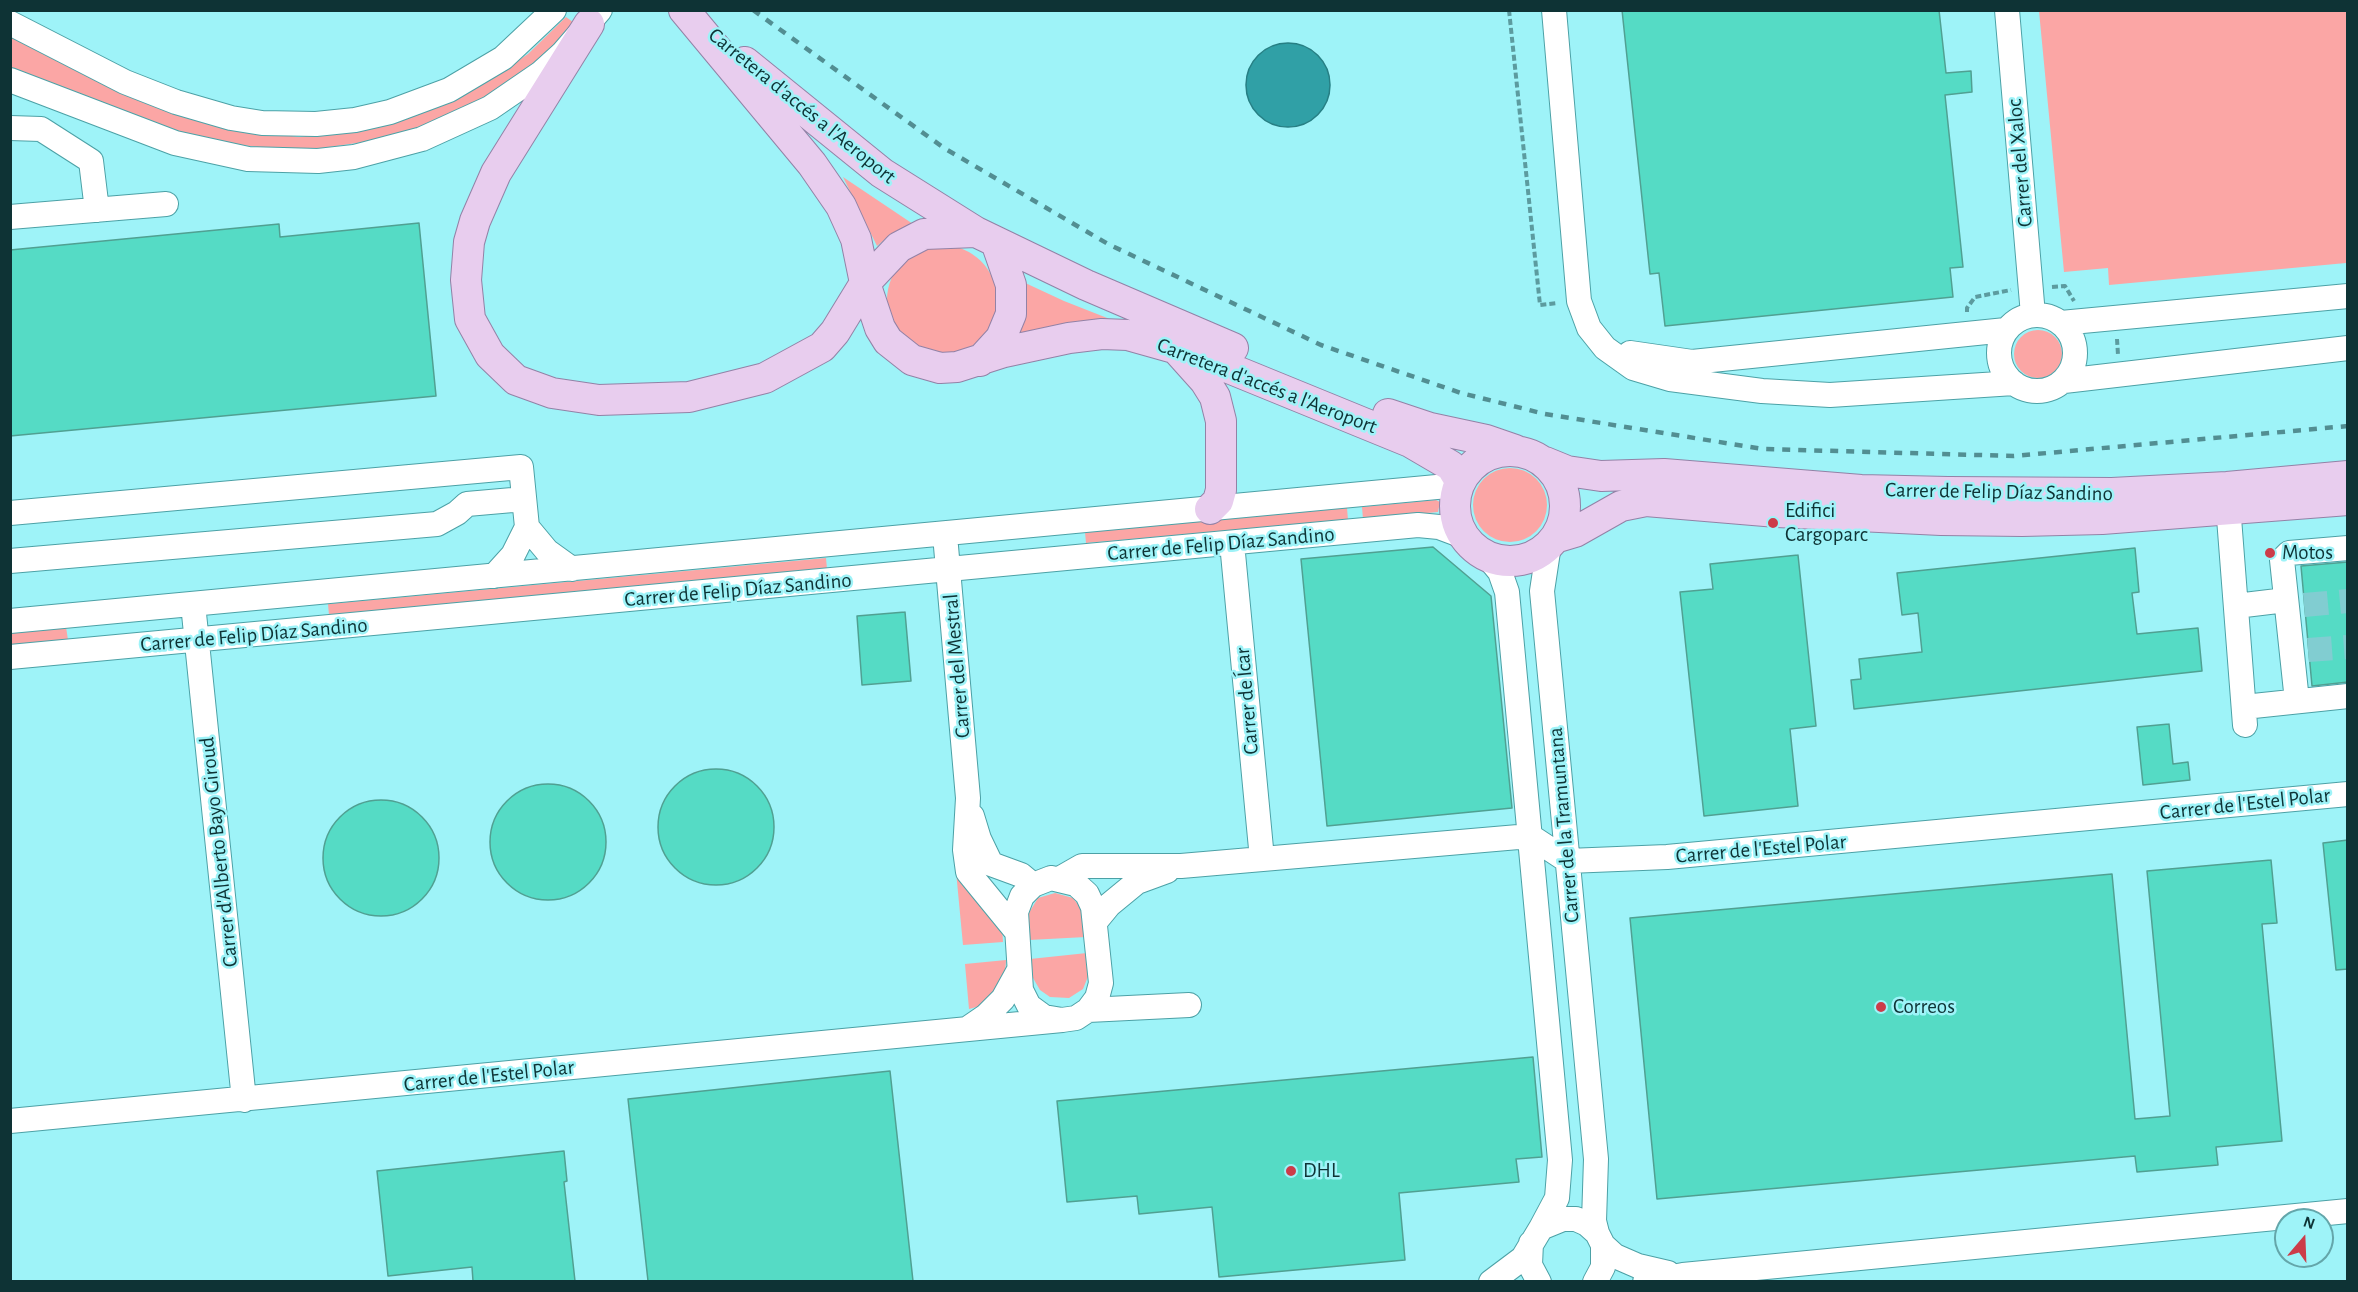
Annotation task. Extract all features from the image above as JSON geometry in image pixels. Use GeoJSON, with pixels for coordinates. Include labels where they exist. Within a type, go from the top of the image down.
{"type":"FeatureCollection","features":[{"type":"Feature","properties":{"kind":"main road","name":"Carretera d'accés a l'Aeroport"},"geometry":{"type":"LineString","coordinates":[[685,10],[843,144],[891,179],[986,237],[1086,285],[1377,410],[1430,428],[1486,440],[1515,450]]}},
{"type":"Feature","properties":{"kind":"main road","name":"Carretera d'accés a l'Aeroport"},"geometry":{"type":"LineString","coordinates":[[685,10],[829,186],[851,225],[865,282],[880,328],[888,341],[899,351],[925,365],[940,368],[980,361],[1039,344],[1102,334],[1128,335],[1175,347],[1410,442],[1451,466],[1459,483]]}},
{"type":"Feature","properties":{"kind":"main road"},"geometry":{"type":"LineString","coordinates":[[595,17],[496,173],[475,221],[469,242],[466,280],[470,319],[478,339],[503,370],[516,380],[552,393],[599,400],[689,397],[732,388],[785,369],[822,347],[835,332],[865,282],[899,247],[912,239],[936,233],[986,237],[1011,285],[1011,314],[1001,338],[980,361]]}},
{"type":"Feature","properties":{"kind":"main road"},"geometry":{"type":"LineString","coordinates":[[1175,347],[1205,381],[1215,398],[1221,421],[1221,490],[1218,501],[1210,509]]}},
{"type":"Feature","properties":{"kind":"main road"},"geometry":{"type":"LineString","coordinates":[[1515,450],[1545,462],[1559,478],[1565,496],[1564,520],[1552,542],[1539,553],[1520,560],[1508,561],[1487,556],[1473,547],[1463,536],[1454,506],[1459,483],[1480,459],[1496,452],[1515,450]]}},
{"type":"Feature","properties":{"kind":"main road","name":"Carrer de Felip Díaz Sandino"},"geometry":{"type":"LineString","coordinates":[[1545,462],[1567,471],[1601,476],[1685,475],[1861,490],[2112,493],[2228,499],[2348,500]]}},
{"type":"Feature","properties":{"kind":"main road","name":"Carrer de Felip Díaz Sandino"},"geometry":{"type":"LineString","coordinates":[[1552,542],[1621,506],[1646,501],[1777,512],[1941,520],[2102,519],[2228,499],[2348,476]]}},
{"type":"Feature","properties":{"kind":"street"},"geometry":{"type":"LineString","coordinates":[[10,23],[135,86],[201,111],[262,123],[316,124],[355,120],[390,112],[449,90],[503,58],[554,10]]}},
{"type":"Feature","properties":{"kind":"street"},"geometry":{"type":"LineString","coordinates":[[1554,10],[1579,301],[1589,328],[1605,348],[1634,368],[1670,379],[1762,391],[1830,395],[2013,383],[2034,391],[2055,387],[2064,381],[2072,370],[2076,358],[2075,345],[2070,333],[2061,323],[2043,315],[2033,315],[2023,317],[2006,330],[2001,341],[2001,364],[2013,383]]}},
{"type":"Feature","properties":{"kind":"street","name":"Carrer del Xaloc"},"geometry":{"type":"LineString","coordinates":[[2007,10],[2033,315]]}},
{"type":"Feature","properties":{"kind":"street"},"geometry":{"type":"LineString","coordinates":[[10,80],[175,143],[248,159],[318,161],[389,148],[422,139],[490,108],[541,73],[595,17]]}},
{"type":"Feature","properties":{"kind":"street"},"geometry":{"type":"LineString","coordinates":[[10,128],[41,129],[91,161],[97,210]]}},
{"type":"Feature","properties":{"kind":"street"},"geometry":{"type":"LineString","coordinates":[[10,217],[166,204]]}},
{"type":"Feature","properties":{"kind":"street"},"geometry":{"type":"LineString","coordinates":[[2061,323],[2348,296]]}},
{"type":"Feature","properties":{"kind":"street"},"geometry":{"type":"LineString","coordinates":[[1605,348],[1671,361],[1692,362],[2006,330]]}},
{"type":"Feature","properties":{"kind":"street"},"geometry":{"type":"LineString","coordinates":[[2064,381],[2348,348]]}},
{"type":"Feature","properties":{"kind":"street"},"geometry":{"type":"LineString","coordinates":[[10,513],[521,467],[527,527],[513,555],[494,576]]}},
{"type":"Feature","properties":{"kind":"street","name":"Carrer de Felip Díaz Sandino"},"geometry":{"type":"LineString","coordinates":[[10,621],[945,535],[1459,483]]}},
{"type":"Feature","properties":{"kind":"street"},"geometry":{"type":"LineString","coordinates":[[10,561],[436,524],[457,513],[467,504],[524,499]]}},
{"type":"Feature","properties":{"kind":"street"},"geometry":{"type":"LineString","coordinates":[[2228,499],[2245,716],[2296,701],[2348,696]]}},
{"type":"Feature","properties":{"kind":"street","name":"Carrer de Felip Díaz Sandino"},"geometry":{"type":"LineString","coordinates":[[10,657],[949,571],[1418,525],[1439,527],[1463,536]]}},
{"type":"Feature","properties":{"kind":"street"},"geometry":{"type":"LineString","coordinates":[[527,527],[547,551],[572,569]]}},
{"type":"Feature","properties":{"kind":"street","name":"Carrer del Mestral"},"geometry":{"type":"LineString","coordinates":[[945,535],[968,798],[965,850],[968,872],[1017,932]]}},
{"type":"Feature","properties":{"kind":"street","name":"Carrer de la Tramuntana"},"geometry":{"type":"LineString","coordinates":[[1552,542],[1542,591],[1596,1159],[1594,1221],[1600,1239],[1603,1267],[1595,1281]]}},
{"type":"Feature","properties":{"kind":"street","name":"Carrer de Ícar"},"geometry":{"type":"LineString","coordinates":[[1232,543],[1262,859]]}},
{"type":"Feature","properties":{"kind":"street"},"geometry":{"type":"LineString","coordinates":[[2296,701],[2300,651],[2282,560],[2289,553],[2348,548]]}},
{"type":"Feature","properties":{"kind":"street","name":"Carrer de la Tramuntana"},"geometry":{"type":"LineString","coordinates":[[1487,556],[1500,572],[1507,592],[1555,1109],[1559,1180],[1551,1214],[1522,1257],[1491,1281]]}},
{"type":"Feature","properties":{"kind":"street","name":"Carrer d'Alberto Bayo Giroud"},"geometry":{"type":"LineString","coordinates":[[193,604],[199,640],[244,1100]]}},
{"type":"Feature","properties":{"kind":"street"},"geometry":{"type":"LineString","coordinates":[[2236,606],[2292,604]]}},
{"type":"Feature","properties":{"kind":"street","name":"Carrer de l'Estel Polar"},"geometry":{"type":"LineString","coordinates":[[1568,861],[1667,857],[2348,794]]}},
{"type":"Feature","properties":{"kind":"street","name":"Carrer del Mestral"},"geometry":{"type":"LineString","coordinates":[[968,798],[979,839],[991,864],[1021,875],[1033,885]]}},
{"type":"Feature","properties":{"kind":"street"},"geometry":{"type":"LineString","coordinates":[[1061,878],[1076,884],[1087,894],[1093,907],[1101,983],[1097,998],[1088,1010],[1076,1018],[1062,1020],[1044,1017],[1029,1006],[1021,990],[1016,912],[1022,896],[1033,885],[1041,880],[1061,878],[1082,866],[1181,866],[1530,836],[1568,861]]}},
{"type":"Feature","properties":{"kind":"street"},"geometry":{"type":"LineString","coordinates":[[1095,922],[1109,905],[1137,882],[1181,866]]}},
{"type":"Feature","properties":{"kind":"street"},"geometry":{"type":"LineString","coordinates":[[967,1029],[986,1016],[1004,999],[1019,970]]}},
{"type":"Feature","properties":{"kind":"street"},"geometry":{"type":"LineString","coordinates":[[1088,1010],[1189,1005]]}},
{"type":"Feature","properties":{"kind":"street","name":"Carrer de l'Estel Polar"},"geometry":{"type":"LineString","coordinates":[[10,1121],[1062,1020]]}},
{"type":"Feature","properties":{"kind":"street"},"geometry":{"type":"LineString","coordinates":[[1645,1281],[1683,1275],[2348,1211]]}},
{"type":"Feature","properties":{"kind":"street"},"geometry":{"type":"LineString","coordinates":[[1539,1281],[1530,1265],[1536,1235],[1552,1221],[1576,1220],[1600,1239],[1615,1256],[1638,1266],[1683,1275]]}},
{"type":"Feature","properties":{"kind":"path"},"geometry":{"type":"LineString","coordinates":[[1509,10],[1540,305],[1579,301]]}},
{"type":"Feature","properties":{"kind":"shaded area"},"geometry":{"type":"Polygon","coordinates":[[[2039,11],[2347,11],[2346,263],[2109,285],[2108,268],[2064,272],[2039,11]]]}},
{"type":"Feature","properties":{"kind":"shaded area"},"geometry":{"type":"Polygon","coordinates":[[[566,17],[577,25],[536,64],[483,102],[397,137],[296,152],[203,140],[11,68],[10,36],[103,84],[211,125],[299,137],[396,122],[478,87],[528,54],[566,17]]]}},
{"type":"Feature","properties":{"kind":"shaded area"},"geometry":{"type":"Polygon","coordinates":[[[843,177],[913,224],[891,234],[877,246],[843,177]]]}},
{"type":"Feature","properties":{"kind":"shaded area"},"geometry":{"type":"Polygon","coordinates":[[[942,245],[963,249],[981,261],[993,279],[997,300],[993,321],[981,339],[963,351],[942,355],[921,351],[903,339],[891,321],[887,300],[891,279],[903,261],[921,249],[942,245]]]}},
{"type":"Feature","properties":{"kind":"shaded area"},"geometry":{"type":"Polygon","coordinates":[[[1021,281],[1064,301],[1125,325],[1018,335],[1021,281]]]}},
{"type":"Feature","properties":{"kind":"shaded area"},"geometry":{"type":"Polygon","coordinates":[[[2033,330],[2043,330],[2055,337],[2062,349],[2062,359],[2055,371],[2043,378],[2033,378],[2018,367],[2014,359],[2014,349],[2025,334],[2033,330]]]}},
{"type":"Feature","properties":{"kind":"shaded area"},"geometry":{"type":"Polygon","coordinates":[[[1510,468],[1524,471],[1536,479],[1544,491],[1547,505],[1544,519],[1536,531],[1524,539],[1510,542],[1496,539],[1484,531],[1476,519],[1473,505],[1476,491],[1484,479],[1496,471],[1510,468]]]}},
{"type":"Feature","properties":{"kind":"shaded area"},"geometry":{"type":"Polygon","coordinates":[[[1436,500],[1440,502],[1438,512],[1363,519],[1362,507],[1436,500]]]}},
{"type":"Feature","properties":{"kind":"shaded area"},"geometry":{"type":"Polygon","coordinates":[[[1347,508],[1348,520],[1086,543],[1085,532],[1347,508]]]}},
{"type":"Feature","properties":{"kind":"shaded area"},"geometry":{"type":"Polygon","coordinates":[[[826,558],[827,569],[329,615],[328,604],[826,558]]]}},
{"type":"Feature","properties":{"kind":"shaded area"},"geometry":{"type":"Polygon","coordinates":[[[66,627],[68,640],[11,645],[11,632],[66,627]]]}},
{"type":"Feature","properties":{"kind":"shaded area"},"geometry":{"type":"Polygon","coordinates":[[[956,871],[1002,926],[1003,942],[963,945],[956,871]]]}},
{"type":"Feature","properties":{"kind":"shaded area"},"geometry":{"type":"Polygon","coordinates":[[[1055,893],[1073,898],[1083,911],[1086,937],[1029,940],[1027,918],[1030,911],[1038,898],[1055,893]]]}},
{"type":"Feature","properties":{"kind":"shaded area"},"geometry":{"type":"Polygon","coordinates":[[[1087,953],[1089,974],[1083,989],[1069,998],[1050,997],[1040,990],[1033,978],[1030,959],[1087,953]]]}},
{"type":"Feature","properties":{"kind":"shaded area"},"geometry":{"type":"Polygon","coordinates":[[[1006,960],[1005,975],[999,989],[980,1006],[969,1009],[965,964],[1006,960]]]}},
{"type":"Feature","properties":{"kind":"water"},"geometry":{"type":"Polygon","coordinates":[[[1288,43],[1304,46],[1318,55],[1327,69],[1330,85],[1327,101],[1318,115],[1304,124],[1288,127],[1272,124],[1258,115],[1249,101],[1246,85],[1249,69],[1258,55],[1272,46],[1288,43]]]}},
{"type":"Feature","properties":{"kind":"building"},"geometry":{"type":"Polygon","coordinates":[[[1622,10],[1939,10],[1946,73],[1971,71],[1972,92],[1945,95],[1963,267],[1950,268],[1953,297],[1665,326],[1659,273],[1650,274],[1622,10]]]}},
{"type":"Feature","properties":{"kind":"building"},"geometry":{"type":"Polygon","coordinates":[[[419,223],[436,396],[10,436],[10,250],[279,224],[280,237],[419,223]]]}},
{"type":"Feature","properties":{"kind":"building"},"geometry":{"type":"Polygon","coordinates":[[[1433,547],[1491,596],[1512,808],[1327,826],[1301,559],[1433,547]]]}},
{"type":"Feature","properties":{"kind":"building"},"geometry":{"type":"Polygon","coordinates":[[[2135,548],[2139,592],[2132,593],[2137,634],[2198,628],[2202,671],[1854,709],[1851,680],[1861,679],[1859,659],[1922,652],[1918,613],[1902,615],[1897,573],[2135,548]]]}},
{"type":"Feature","properties":{"kind":"building"},"geometry":{"type":"Polygon","coordinates":[[[1798,555],[1816,726],[1790,729],[1798,806],[1704,816],[1680,592],[1713,589],[1710,564],[1798,555]]]}},
{"type":"Feature","properties":{"kind":"building"},"geometry":{"type":"Polygon","coordinates":[[[2348,562],[2348,682],[2312,686],[2301,566],[2348,562]]]}},
{"type":"Feature","properties":{"kind":"building"},"geometry":{"type":"Polygon","coordinates":[[[905,612],[911,681],[862,685],[857,616],[905,612]]]}},
{"type":"Feature","properties":{"kind":"building"},"geometry":{"type":"Polygon","coordinates":[[[2169,724],[2173,764],[2188,762],[2190,780],[2143,785],[2137,727],[2169,724]]]}},
{"type":"Feature","properties":{"kind":"building"},"geometry":{"type":"Polygon","coordinates":[[[716,769],[738,774],[757,786],[769,805],[774,827],[769,849],[757,868],[738,880],[716,885],[694,880],[675,868],[663,849],[658,827],[663,805],[675,786],[694,774],[716,769]]]}},
{"type":"Feature","properties":{"kind":"building"},"geometry":{"type":"Polygon","coordinates":[[[548,784],[570,789],[589,801],[601,820],[606,842],[601,864],[589,883],[570,895],[548,900],[526,895],[507,883],[495,864],[490,842],[495,820],[507,801],[526,789],[548,784]]]}},
{"type":"Feature","properties":{"kind":"building"},"geometry":{"type":"Polygon","coordinates":[[[381,800],[403,805],[422,817],[434,836],[439,858],[434,880],[422,899],[403,911],[381,916],[359,911],[340,899],[328,880],[323,858],[328,836],[340,817],[359,805],[381,800]]]}},
{"type":"Feature","properties":{"kind":"building"},"geometry":{"type":"Polygon","coordinates":[[[2348,840],[2348,969],[2336,970],[2323,843],[2348,840]]]}},
{"type":"Feature","properties":{"kind":"building","name":"Correos"},"geometry":{"type":"Polygon","coordinates":[[[2271,860],[2277,923],[2262,924],[2282,1141],[2216,1147],[2218,1165],[2137,1172],[2135,1156],[1657,1199],[1630,918],[2112,874],[2135,1119],[2170,1116],[2147,871],[2271,860]]]}},
{"type":"Feature","properties":{"kind":"building","name":"DHL"},"geometry":{"type":"Polygon","coordinates":[[[1533,1057],[1542,1157],[1516,1159],[1519,1182],[1399,1193],[1405,1260],[1219,1277],[1212,1207],[1139,1214],[1137,1196],[1067,1202],[1057,1101],[1533,1057]]]}},
{"type":"Feature","properties":{"kind":"building"},"geometry":{"type":"Polygon","coordinates":[[[890,1071],[913,1281],[648,1281],[628,1099],[890,1071]]]}},
{"type":"Feature","properties":{"kind":"building"},"geometry":{"type":"Polygon","coordinates":[[[564,1151],[567,1181],[564,1182],[575,1281],[473,1281],[472,1267],[388,1276],[377,1171],[564,1151]]]}},
{"type":"Feature","properties":{"kind":"tunnel"},"geometry":{"type":"LineString","coordinates":[[2304,605],[2348,601]]}},
{"type":"Feature","properties":{"kind":"tunnel"},"geometry":{"type":"LineString","coordinates":[[2308,650],[2348,647]]}},
{"type":"Feature","properties":{"kind":"railway"},"geometry":{"type":"LineString","coordinates":[[753,10],[944,148],[1108,244],[1321,345],[1461,393],[1545,414],[1763,449],[2014,456],[2348,426]]}},
{"type":"Feature","properties":{"kind":"place","name":"Edifici Cargoparc"},"geometry":{"type":"Point","coordinates":[1773,523]}},
{"type":"Feature","properties":{"kind":"place","name":"Motos"},"geometry":{"type":"Point","coordinates":[2270,553]}},
{"type":"Feature","properties":{"kind":"place","name":"Correos"},"geometry":{"type":"Point","coordinates":[1881,1007]}},
{"type":"Feature","properties":{"kind":"place","name":"DHL"},"geometry":{"type":"Point","coordinates":[1291,1171]}}]}
